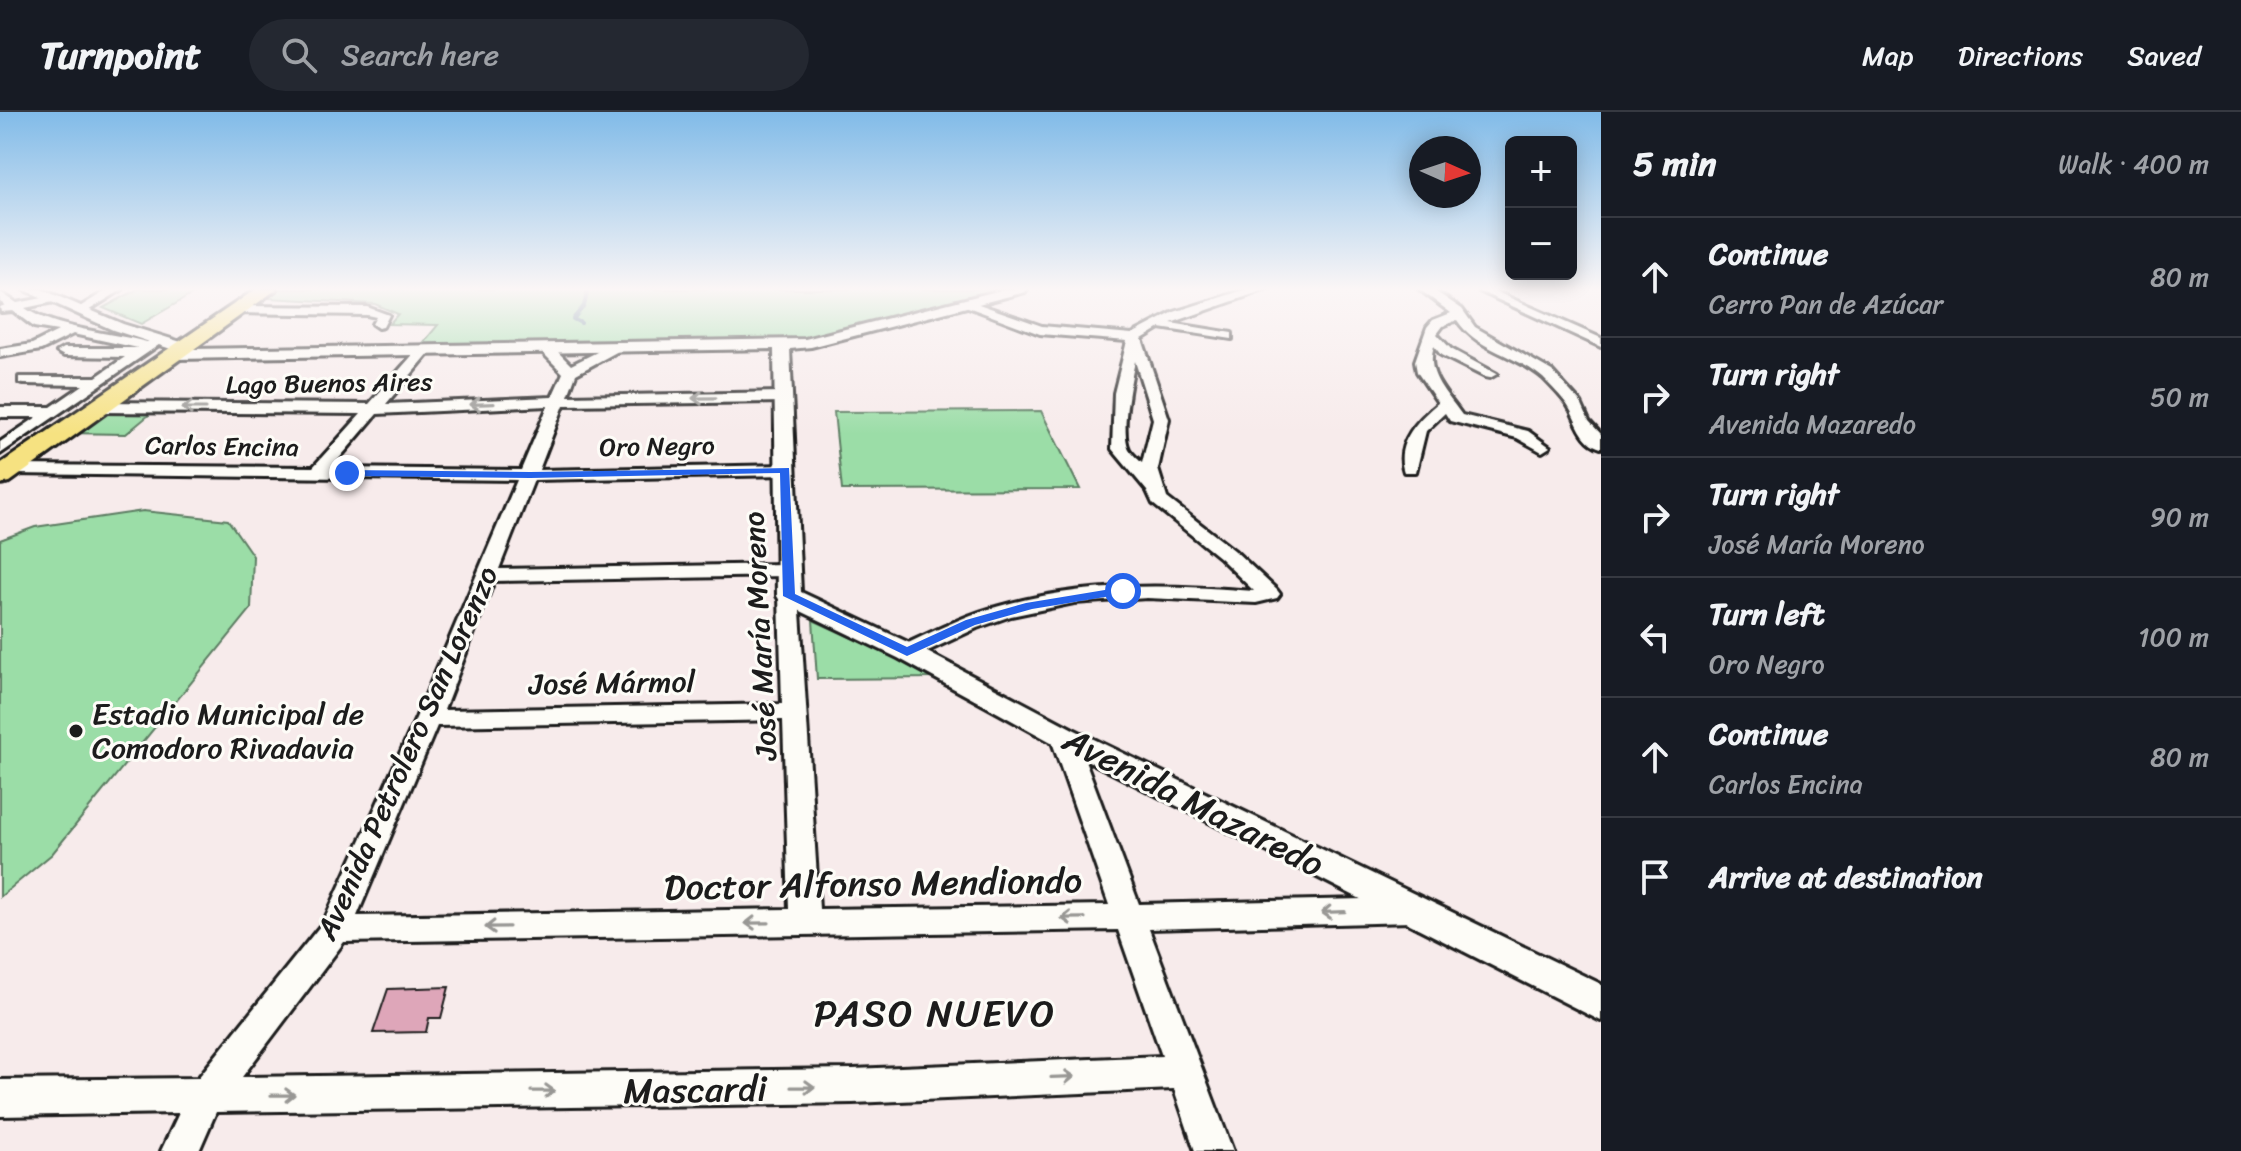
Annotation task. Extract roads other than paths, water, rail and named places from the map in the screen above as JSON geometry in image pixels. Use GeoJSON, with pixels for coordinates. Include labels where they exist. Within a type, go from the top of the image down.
{"type":"FeatureCollection","features":[{"type":"Feature","properties":{"kind":"main road"},"geometry":{"type":"LineString","coordinates":[[3,461],[35,452],[99,407],[161,348],[183,337]]}},
{"type":"Feature","properties":{"kind":"street"},"geometry":{"type":"LineString","coordinates":[[0,353],[36,347],[55,337]]}},
{"type":"Feature","properties":{"kind":"street"},"geometry":{"type":"LineString","coordinates":[[116,337],[161,348]]}},
{"type":"Feature","properties":{"kind":"street"},"geometry":{"type":"LineString","coordinates":[[138,337],[161,348]]}},
{"type":"Feature","properties":{"kind":"street"},"geometry":{"type":"LineString","coordinates":[[64,352],[161,348],[423,352],[617,346],[783,346],[839,337]]}},
{"type":"Feature","properties":{"kind":"street"},"geometry":{"type":"LineString","coordinates":[[1129,337],[1135,338]]}},
{"type":"Feature","properties":{"kind":"street"},"geometry":{"type":"LineString","coordinates":[[1431,337],[1422,361],[1424,372],[1456,418],[1516,430],[1534,438],[1542,447]]}},
{"type":"Feature","properties":{"kind":"street"},"geometry":{"type":"LineString","coordinates":[[1433,337],[1446,352],[1490,374]]}},
{"type":"Feature","properties":{"kind":"street"},"geometry":{"type":"LineString","coordinates":[[1483,337],[1547,374],[1576,406],[1582,423],[1601,443]]}},
{"type":"Feature","properties":{"kind":"street"},"geometry":{"type":"LineString","coordinates":[[1135,338],[1126,364],[1119,410],[1120,449],[1154,488]]}},
{"type":"Feature","properties":{"kind":"street"},"geometry":{"type":"LineString","coordinates":[[907,652],[971,623],[1030,605],[1123,591],[1266,598],[1270,594],[1227,554],[1159,500],[1149,469],[1161,419],[1135,338]]}},
{"type":"Feature","properties":{"kind":"street"},"geometry":{"type":"LineString","coordinates":[[548,350],[570,372],[617,346]]}},
{"type":"Feature","properties":{"kind":"street","name":"José María Moreno"},"geometry":{"type":"LineString","coordinates":[[783,346],[788,583],[797,712],[805,923]]}},
{"type":"Feature","properties":{"kind":"street"},"geometry":{"type":"LineString","coordinates":[[3,461],[53,412],[99,381],[161,348]]}},
{"type":"Feature","properties":{"kind":"street"},"geometry":{"type":"LineString","coordinates":[[317,473],[423,352]]}},
{"type":"Feature","properties":{"kind":"street","name":"Avenida Petrolero San Lorenzo"},"geometry":{"type":"LineString","coordinates":[[180,1151],[205,1097],[336,929],[428,718],[570,372]]}},
{"type":"Feature","properties":{"kind":"street"},"geometry":{"type":"LineString","coordinates":[[24,380],[99,381]]}},
{"type":"Feature","properties":{"kind":"street","name":"Lago Buenos Aires"},"geometry":{"type":"LineString","coordinates":[[99,407],[375,409],[560,401],[782,397]]}},
{"type":"Feature","properties":{"kind":"street"},"geometry":{"type":"LineString","coordinates":[[1410,468],[1412,439],[1416,429],[1445,405]]}},
{"type":"Feature","properties":{"kind":"street"},"geometry":{"type":"LineString","coordinates":[[0,412],[53,412]]}},
{"type":"Feature","properties":{"kind":"street","name":"Carlos Encina"},"geometry":{"type":"LineString","coordinates":[[3,461],[317,473],[530,475]]}},
{"type":"Feature","properties":{"kind":"street","name":"Oro Negro"},"geometry":{"type":"LineString","coordinates":[[530,475],[785,470]]}},
{"type":"Feature","properties":{"kind":"street"},"geometry":{"type":"LineString","coordinates":[[487,575],[788,583]]}},
{"type":"Feature","properties":{"kind":"street","name":"Avenida Mazaredo"},"geometry":{"type":"LineString","coordinates":[[788,583],[907,652],[1063,736],[1601,1003]]}},
{"type":"Feature","properties":{"kind":"street","name":"José Mármol"},"geometry":{"type":"LineString","coordinates":[[428,718],[797,712]]}},
{"type":"Feature","properties":{"kind":"street"},"geometry":{"type":"LineString","coordinates":[[1063,736],[1214,1151]]}},
{"type":"Feature","properties":{"kind":"street","name":"Doctor Alfonso Mendiondo"},"geometry":{"type":"LineString","coordinates":[[336,929],[1411,910]]}},
{"type":"Feature","properties":{"kind":"street","name":"Mascardi"},"geometry":{"type":"LineString","coordinates":[[0,1098],[853,1086],[1185,1072]]}},
{"type":"Feature","properties":{"kind":"place","name":"Estadio Municipal de Comodoro Rivadavia"},"geometry":{"type":"Point","coordinates":[76,731]}},
{"type":"Feature","properties":{"kind":"district","name":"PASO NUEVO"},"geometry":{"type":"Point","coordinates":[935,1013]}}]}
